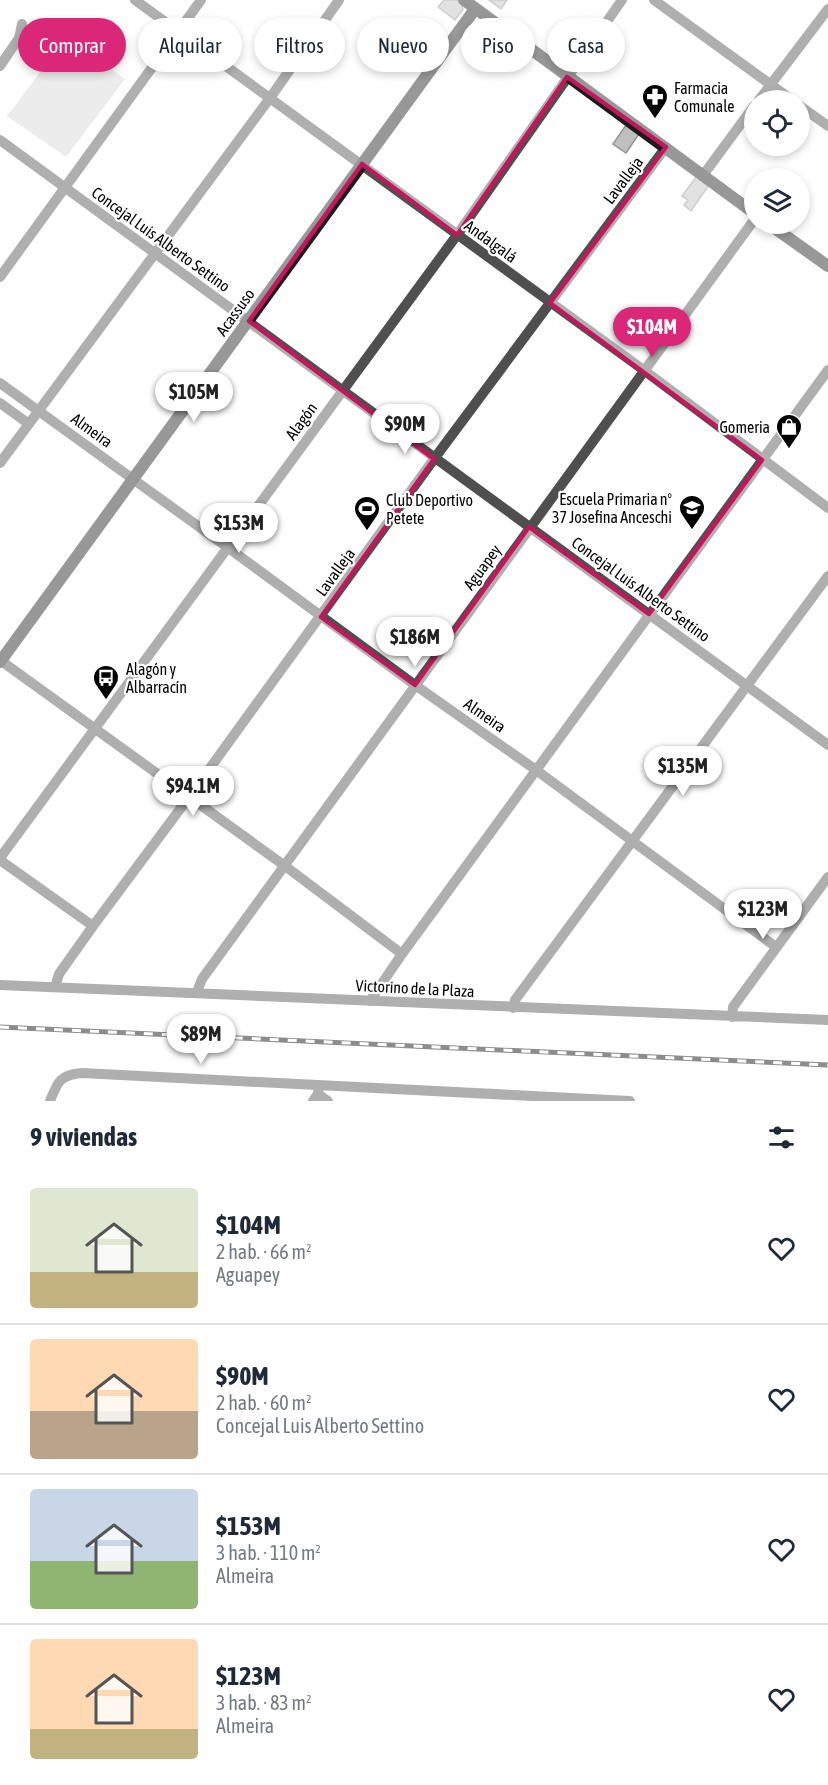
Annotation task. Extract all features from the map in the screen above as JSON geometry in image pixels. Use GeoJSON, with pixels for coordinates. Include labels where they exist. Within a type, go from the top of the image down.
{"type":"FeatureCollection","features":[{"type":"Feature","properties":{"kind":"street","name":"Andalgalá"},"geometry":{"type":"LineString","coordinates":[[135,0],[159,18]]}},
{"type":"Feature","properties":{"kind":"street"},"geometry":{"type":"LineString","coordinates":[[188,18],[201,0]]}},
{"type":"Feature","properties":{"kind":"street"},"geometry":{"type":"LineString","coordinates":[[0,463],[270,98],[339,0]]}},
{"type":"Feature","properties":{"kind":"street"},"geometry":{"type":"LineString","coordinates":[[464,0],[744,205]]}},
{"type":"Feature","properties":{"kind":"street","name":"Alagón"},"geometry":{"type":"LineString","coordinates":[[0,859],[457,235],[622,0]]}},
{"type":"Feature","properties":{"kind":"street"},"geometry":{"type":"LineString","coordinates":[[654,0],[776,90]]}},
{"type":"Feature","properties":{"kind":"street","name":"Acassuso"},"geometry":{"type":"LineString","coordinates":[[0,661],[135,479],[475,9]]}},
{"type":"Feature","properties":{"kind":"street"},"geometry":{"type":"LineString","coordinates":[[767,90],[828,9]]}},
{"type":"Feature","properties":{"kind":"street"},"geometry":{"type":"LineString","coordinates":[[0,66],[18,39]]}},
{"type":"Feature","properties":{"kind":"street"},"geometry":{"type":"LineString","coordinates":[[0,277],[149,72]]}},
{"type":"Feature","properties":{"kind":"street","name":"Andalgalá"},"geometry":{"type":"LineString","coordinates":[[234,72],[645,370],[762,460],[828,507]]}},
{"type":"Feature","properties":{"kind":"street"},"geometry":{"type":"LineString","coordinates":[[810,113],[828,126]]}},
{"type":"Feature","properties":{"kind":"street"},"geometry":{"type":"LineString","coordinates":[[704,174],[744,120]]}},
{"type":"Feature","properties":{"kind":"street","name":"Concejal Luis Alberto Settino"},"geometry":{"type":"LineString","coordinates":[[0,140],[828,745]]}},
{"type":"Feature","properties":{"kind":"street","name":"Lavalleja"},"geometry":{"type":"LineString","coordinates":[[55,987],[59,974],[93,926],[321,617],[434,459],[666,147]]}},
{"type":"Feature","properties":{"kind":"street","name":"Aguapey"},"geometry":{"type":"LineString","coordinates":[[197,992],[202,979],[744,234]]}},
{"type":"Feature","properties":{"kind":"street"},"geometry":{"type":"LineString","coordinates":[[783,234],[828,266]]}},
{"type":"Feature","properties":{"kind":"street"},"geometry":{"type":"LineString","coordinates":[[370,1001],[828,370]]}},
{"type":"Feature","properties":{"kind":"street","name":"Almeira"},"geometry":{"type":"LineString","coordinates":[[0,383],[634,841],[776,947]]}},
{"type":"Feature","properties":{"kind":"street"},"geometry":{"type":"LineString","coordinates":[[0,404],[29,424]]}},
{"type":"Feature","properties":{"kind":"street"},"geometry":{"type":"LineString","coordinates":[[513,1008],[515,1000],[828,576]]}},
{"type":"Feature","properties":{"kind":"street"},"geometry":{"type":"LineString","coordinates":[[0,661],[285,866],[402,954]]}},
{"type":"Feature","properties":{"kind":"street"},"geometry":{"type":"LineString","coordinates":[[0,859],[93,926]]}},
{"type":"Feature","properties":{"kind":"street"},"geometry":{"type":"LineString","coordinates":[[732,1017],[733,1007],[828,877]]}},
{"type":"Feature","properties":{"kind":"street","name":"Victorino de la Plaza"},"geometry":{"type":"LineString","coordinates":[[0,986],[197,992],[513,1008],[828,1020]]}},
{"type":"Feature","properties":{"kind":"street"},"geometry":{"type":"LineString","coordinates":[[50,1101],[60,1080],[68,1074],[82,1073],[317,1093],[630,1101]]}},
{"type":"Feature","properties":{"kind":"street"},"geometry":{"type":"LineString","coordinates":[[317,1093],[328,1101]]}},
{"type":"Feature","properties":{"kind":"highlighted area"},"geometry":{"type":"Polygon","coordinates":[[[567,77],[666,147],[550,303],[762,460],[649,614],[529,527],[415,685],[321,617],[434,459],[249,321],[362,164],[457,235],[567,77]]]}},
{"type":"Feature","properties":{"kind":"shaded area"},"geometry":{"type":"Polygon","coordinates":[[[40,72],[115,72],[125,79],[66,157],[7,116],[40,72]]]}},
{"type":"Feature","properties":{"kind":"building"},"geometry":{"type":"Polygon","coordinates":[[[444,0],[461,2],[463,9],[455,20],[438,7],[444,0]]]}},
{"type":"Feature","properties":{"kind":"building"},"geometry":{"type":"Polygon","coordinates":[[[489,0],[507,0],[501,9],[489,0]]]}},
{"type":"Feature","properties":{"kind":"building"},"geometry":{"type":"Polygon","coordinates":[[[626,125],[639,134],[626,153],[613,144],[626,125]]]}},
{"type":"Feature","properties":{"kind":"building"},"geometry":{"type":"Polygon","coordinates":[[[697,176],[709,185],[691,211],[684,205],[688,200],[682,196],[697,176]]]}},
{"type":"Feature","properties":{"kind":"railway"},"geometry":{"type":"LineString","coordinates":[[0,1027],[828,1065]]}},
{"type":"Feature","properties":{"kind":"place","name":"Farmacia Comunale"},"geometry":{"type":"Point","coordinates":[655,120]}},
{"type":"Feature","properties":{"kind":"place","name":"Gomeria"},"geometry":{"type":"Point","coordinates":[789,450]}},
{"type":"Feature","properties":{"kind":"place","name":"Escuela Primaria n° 37 Josefina Anceschi"},"geometry":{"type":"Point","coordinates":[692,531]}},
{"type":"Feature","properties":{"kind":"place","name":"Club Deportivo Petete"},"geometry":{"type":"Point","coordinates":[367,532]}},
{"type":"Feature","properties":{"kind":"place","name":"Alagón y Albarracín"},"geometry":{"type":"Point","coordinates":[106,701]}}]}
